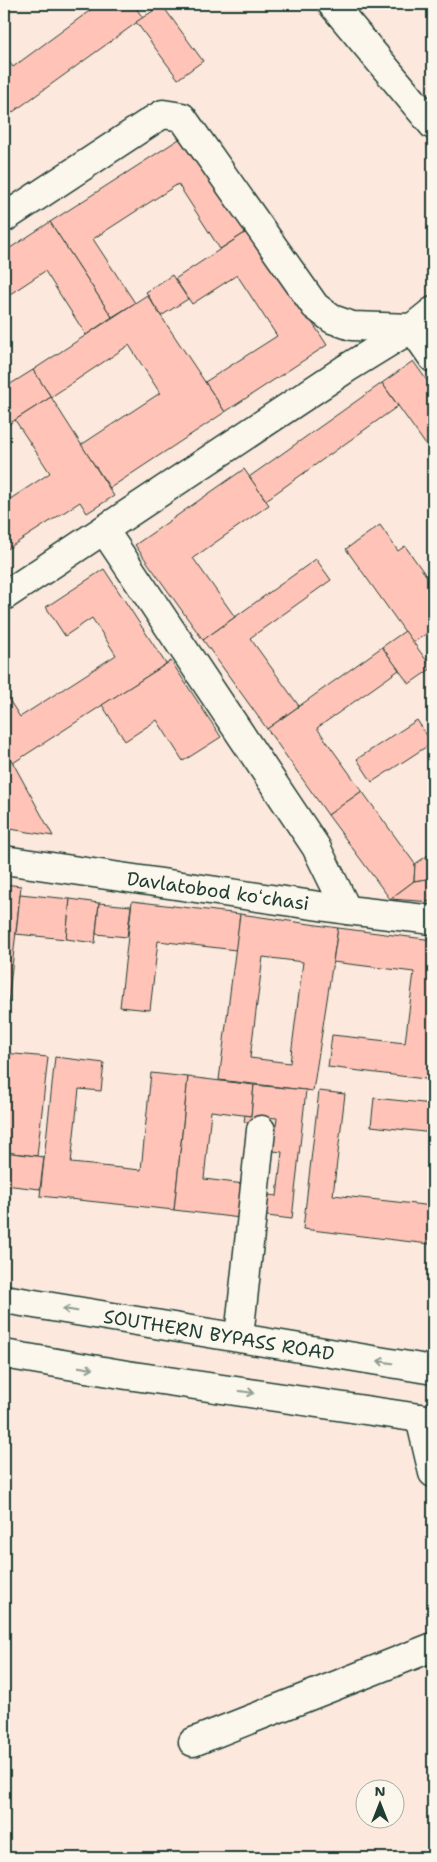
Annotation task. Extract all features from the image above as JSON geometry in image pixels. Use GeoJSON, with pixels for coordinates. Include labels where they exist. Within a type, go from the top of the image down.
{"type":"FeatureCollection","features":[{"type":"Feature","properties":{"kind":"main road"},"geometry":{"type":"LineString","coordinates":[[332,4],[433,125]]}},
{"type":"Feature","properties":{"kind":"main road"},"geometry":{"type":"LineString","coordinates":[[4,218],[163,114],[182,117],[315,306],[332,319],[352,326],[412,328]]}},
{"type":"Feature","properties":{"kind":"main road"},"geometry":{"type":"LineString","coordinates":[[4,596],[348,368],[412,328],[433,311]]}},
{"type":"Feature","properties":{"kind":"main road"},"geometry":{"type":"LineString","coordinates":[[412,328],[433,358]]}},
{"type":"Feature","properties":{"kind":"main road"},"geometry":{"type":"LineString","coordinates":[[104,530],[316,847],[347,910]]}},
{"type":"Feature","properties":{"kind":"main road","name":"Davlatobod koʻchasi"},"geometry":{"type":"LineString","coordinates":[[4,860],[347,910],[433,920]]}},
{"type":"Feature","properties":{"kind":"main road"},"geometry":{"type":"LineString","coordinates":[[239,1337],[261,1130]]}},
{"type":"Feature","properties":{"kind":"main road","name":"SOUTHERN BYPASS ROAD"},"geometry":{"type":"LineString","coordinates":[[4,1299],[433,1370]]}},
{"type":"Feature","properties":{"kind":"main road"},"geometry":{"type":"LineString","coordinates":[[4,1354],[127,1375],[427,1419],[433,1473]]}},
{"type":"Feature","properties":{"kind":"main road"},"geometry":{"type":"LineString","coordinates":[[193,1742],[433,1647]]}},
{"type":"Feature","properties":{"kind":"building"},"geometry":{"type":"Polygon","coordinates":[[[88,4],[133,4],[143,18],[6,117],[4,113],[4,55],[13,67],[92,9],[88,4]]]}},
{"type":"Feature","properties":{"kind":"building"},"geometry":{"type":"Polygon","coordinates":[[[147,4],[163,4],[153,11],[147,4]]]}},
{"type":"Feature","properties":{"kind":"building"},"geometry":{"type":"Polygon","coordinates":[[[162,5],[203,61],[178,79],[136,22],[162,5]]]}},
{"type":"Feature","properties":{"kind":"building"},"geometry":{"type":"Polygon","coordinates":[[[187,134],[251,229],[220,249],[178,184],[93,239],[135,303],[112,317],[50,222],[187,134]]]}},
{"type":"Feature","properties":{"kind":"building"},"geometry":{"type":"Polygon","coordinates":[[[50,222],[112,317],[86,335],[45,271],[4,298],[4,252],[50,222]]]}},
{"type":"Feature","properties":{"kind":"building"},"geometry":{"type":"Polygon","coordinates":[[[251,229],[327,345],[225,412],[205,382],[277,336],[237,275],[192,304],[175,279],[251,229]]]}},
{"type":"Feature","properties":{"kind":"building"},"geometry":{"type":"Polygon","coordinates":[[[172,275],[188,299],[161,316],[146,292],[172,275]]]}},
{"type":"Feature","properties":{"kind":"building"},"geometry":{"type":"Polygon","coordinates":[[[147,295],[225,412],[110,488],[81,445],[160,393],[129,345],[51,397],[33,370],[147,295]]]}},
{"type":"Feature","properties":{"kind":"building"},"geometry":{"type":"Polygon","coordinates":[[[413,361],[433,389],[433,455],[382,383],[413,361]]]}},
{"type":"Feature","properties":{"kind":"building"},"geometry":{"type":"Polygon","coordinates":[[[33,370],[51,397],[4,427],[4,388],[33,370]]]}},
{"type":"Feature","properties":{"kind":"building"},"geometry":{"type":"Polygon","coordinates":[[[382,383],[398,406],[266,500],[249,477],[382,383]]]}},
{"type":"Feature","properties":{"kind":"building"},"geometry":{"type":"Polygon","coordinates":[[[51,397],[114,496],[87,513],[80,502],[4,551],[4,503],[50,473],[15,420],[51,397]]]}},
{"type":"Feature","properties":{"kind":"building"},"geometry":{"type":"Polygon","coordinates":[[[244,469],[269,505],[193,558],[235,617],[203,640],[135,545],[244,469]]]}},
{"type":"Feature","properties":{"kind":"building"},"geometry":{"type":"Polygon","coordinates":[[[380,525],[398,551],[405,546],[430,581],[433,579],[433,629],[413,643],[346,549],[380,525]]]}},
{"type":"Feature","properties":{"kind":"building"},"geometry":{"type":"Polygon","coordinates":[[[316,559],[331,580],[250,638],[299,706],[267,729],[203,640],[316,559]]]}},
{"type":"Feature","properties":{"kind":"building"},"geometry":{"type":"Polygon","coordinates":[[[104,569],[166,664],[13,763],[4,749],[4,692],[20,717],[116,655],[92,618],[65,636],[46,607],[104,569]]]}},
{"type":"Feature","properties":{"kind":"building"},"geometry":{"type":"Polygon","coordinates":[[[405,631],[432,668],[409,684],[382,647],[405,631]]]}},
{"type":"Feature","properties":{"kind":"building"},"geometry":{"type":"Polygon","coordinates":[[[382,647],[399,670],[317,728],[362,791],[328,815],[267,729],[382,647]]]}},
{"type":"Feature","properties":{"kind":"building"},"geometry":{"type":"Polygon","coordinates":[[[171,661],[221,737],[183,761],[157,720],[125,741],[102,705],[171,661]]]}},
{"type":"Feature","properties":{"kind":"building"},"geometry":{"type":"Polygon","coordinates":[[[417,720],[432,743],[372,782],[357,759],[417,720]]]}},
{"type":"Feature","properties":{"kind":"building"},"geometry":{"type":"Polygon","coordinates":[[[4,749],[13,763],[53,836],[4,828],[4,749]]]}},
{"type":"Feature","properties":{"kind":"building"},"geometry":{"type":"Polygon","coordinates":[[[362,791],[415,864],[414,881],[390,899],[328,815],[362,791]]]}},
{"type":"Feature","properties":{"kind":"building"},"geometry":{"type":"Polygon","coordinates":[[[433,852],[433,878],[414,881],[415,864],[433,852]]]}},
{"type":"Feature","properties":{"kind":"building"},"geometry":{"type":"Polygon","coordinates":[[[433,878],[433,902],[390,899],[414,881],[433,878]]]}},
{"type":"Feature","properties":{"kind":"building"},"geometry":{"type":"Polygon","coordinates":[[[4,884],[21,886],[4,1040],[4,884]]]}},
{"type":"Feature","properties":{"kind":"building"},"geometry":{"type":"Polygon","coordinates":[[[20,894],[70,899],[66,939],[16,934],[20,894]]]}},
{"type":"Feature","properties":{"kind":"building"},"geometry":{"type":"Polygon","coordinates":[[[70,899],[99,903],[95,943],[66,939],[70,899]]]}},
{"type":"Feature","properties":{"kind":"building"},"geometry":{"type":"Polygon","coordinates":[[[132,901],[240,914],[236,950],[158,941],[150,1010],[120,1007],[132,901]]]}},
{"type":"Feature","properties":{"kind":"building"},"geometry":{"type":"Polygon","coordinates":[[[99,903],[131,906],[127,937],[96,934],[99,903]]]}},
{"type":"Feature","properties":{"kind":"building"},"geometry":{"type":"Polygon","coordinates":[[[240,914],[338,928],[313,1091],[219,1080],[240,914]],[[263,957],[250,1058],[290,1063],[303,962],[263,957]]]}},
{"type":"Feature","properties":{"kind":"building"},"geometry":{"type":"Polygon","coordinates":[[[338,928],[433,940],[433,1080],[328,1067],[332,1035],[405,1043],[414,972],[333,962],[338,928]]]}},
{"type":"Feature","properties":{"kind":"building"},"geometry":{"type":"Polygon","coordinates":[[[4,1053],[48,1057],[37,1156],[4,1152],[4,1113],[7,1084],[4,1084],[4,1053]]]}},
{"type":"Feature","properties":{"kind":"building"},"geometry":{"type":"Polygon","coordinates":[[[55,1057],[104,1063],[101,1091],[79,1089],[71,1163],[141,1170],[151,1073],[188,1077],[174,1210],[40,1196],[55,1057]]]}},
{"type":"Feature","properties":{"kind":"building"},"geometry":{"type":"Polygon","coordinates":[[[188,1077],[254,1085],[251,1116],[211,1111],[204,1179],[244,1184],[240,1218],[174,1210],[188,1077]]]}},
{"type":"Feature","properties":{"kind":"building"},"geometry":{"type":"Polygon","coordinates":[[[254,1085],[306,1090],[292,1219],[259,1215],[261,1194],[277,1196],[282,1152],[273,1151],[277,1118],[263,1117],[263,1123],[244,1122],[245,1115],[251,1116],[254,1085]]]}},
{"type":"Feature","properties":{"kind":"building"},"geometry":{"type":"Polygon","coordinates":[[[319,1091],[345,1094],[333,1195],[433,1206],[429,1244],[303,1229],[319,1091]]]}},
{"type":"Feature","properties":{"kind":"building"},"geometry":{"type":"Polygon","coordinates":[[[374,1098],[433,1104],[433,1133],[371,1126],[374,1098]]]}},
{"type":"Feature","properties":{"kind":"building"},"geometry":{"type":"Polygon","coordinates":[[[4,1152],[44,1157],[40,1189],[4,1185],[4,1152]]]}},
{"type":"Feature","properties":{"kind":"building"},"geometry":{"type":"Polygon","coordinates":[[[433,1207],[433,1245],[429,1244],[433,1207]]]}}]}
